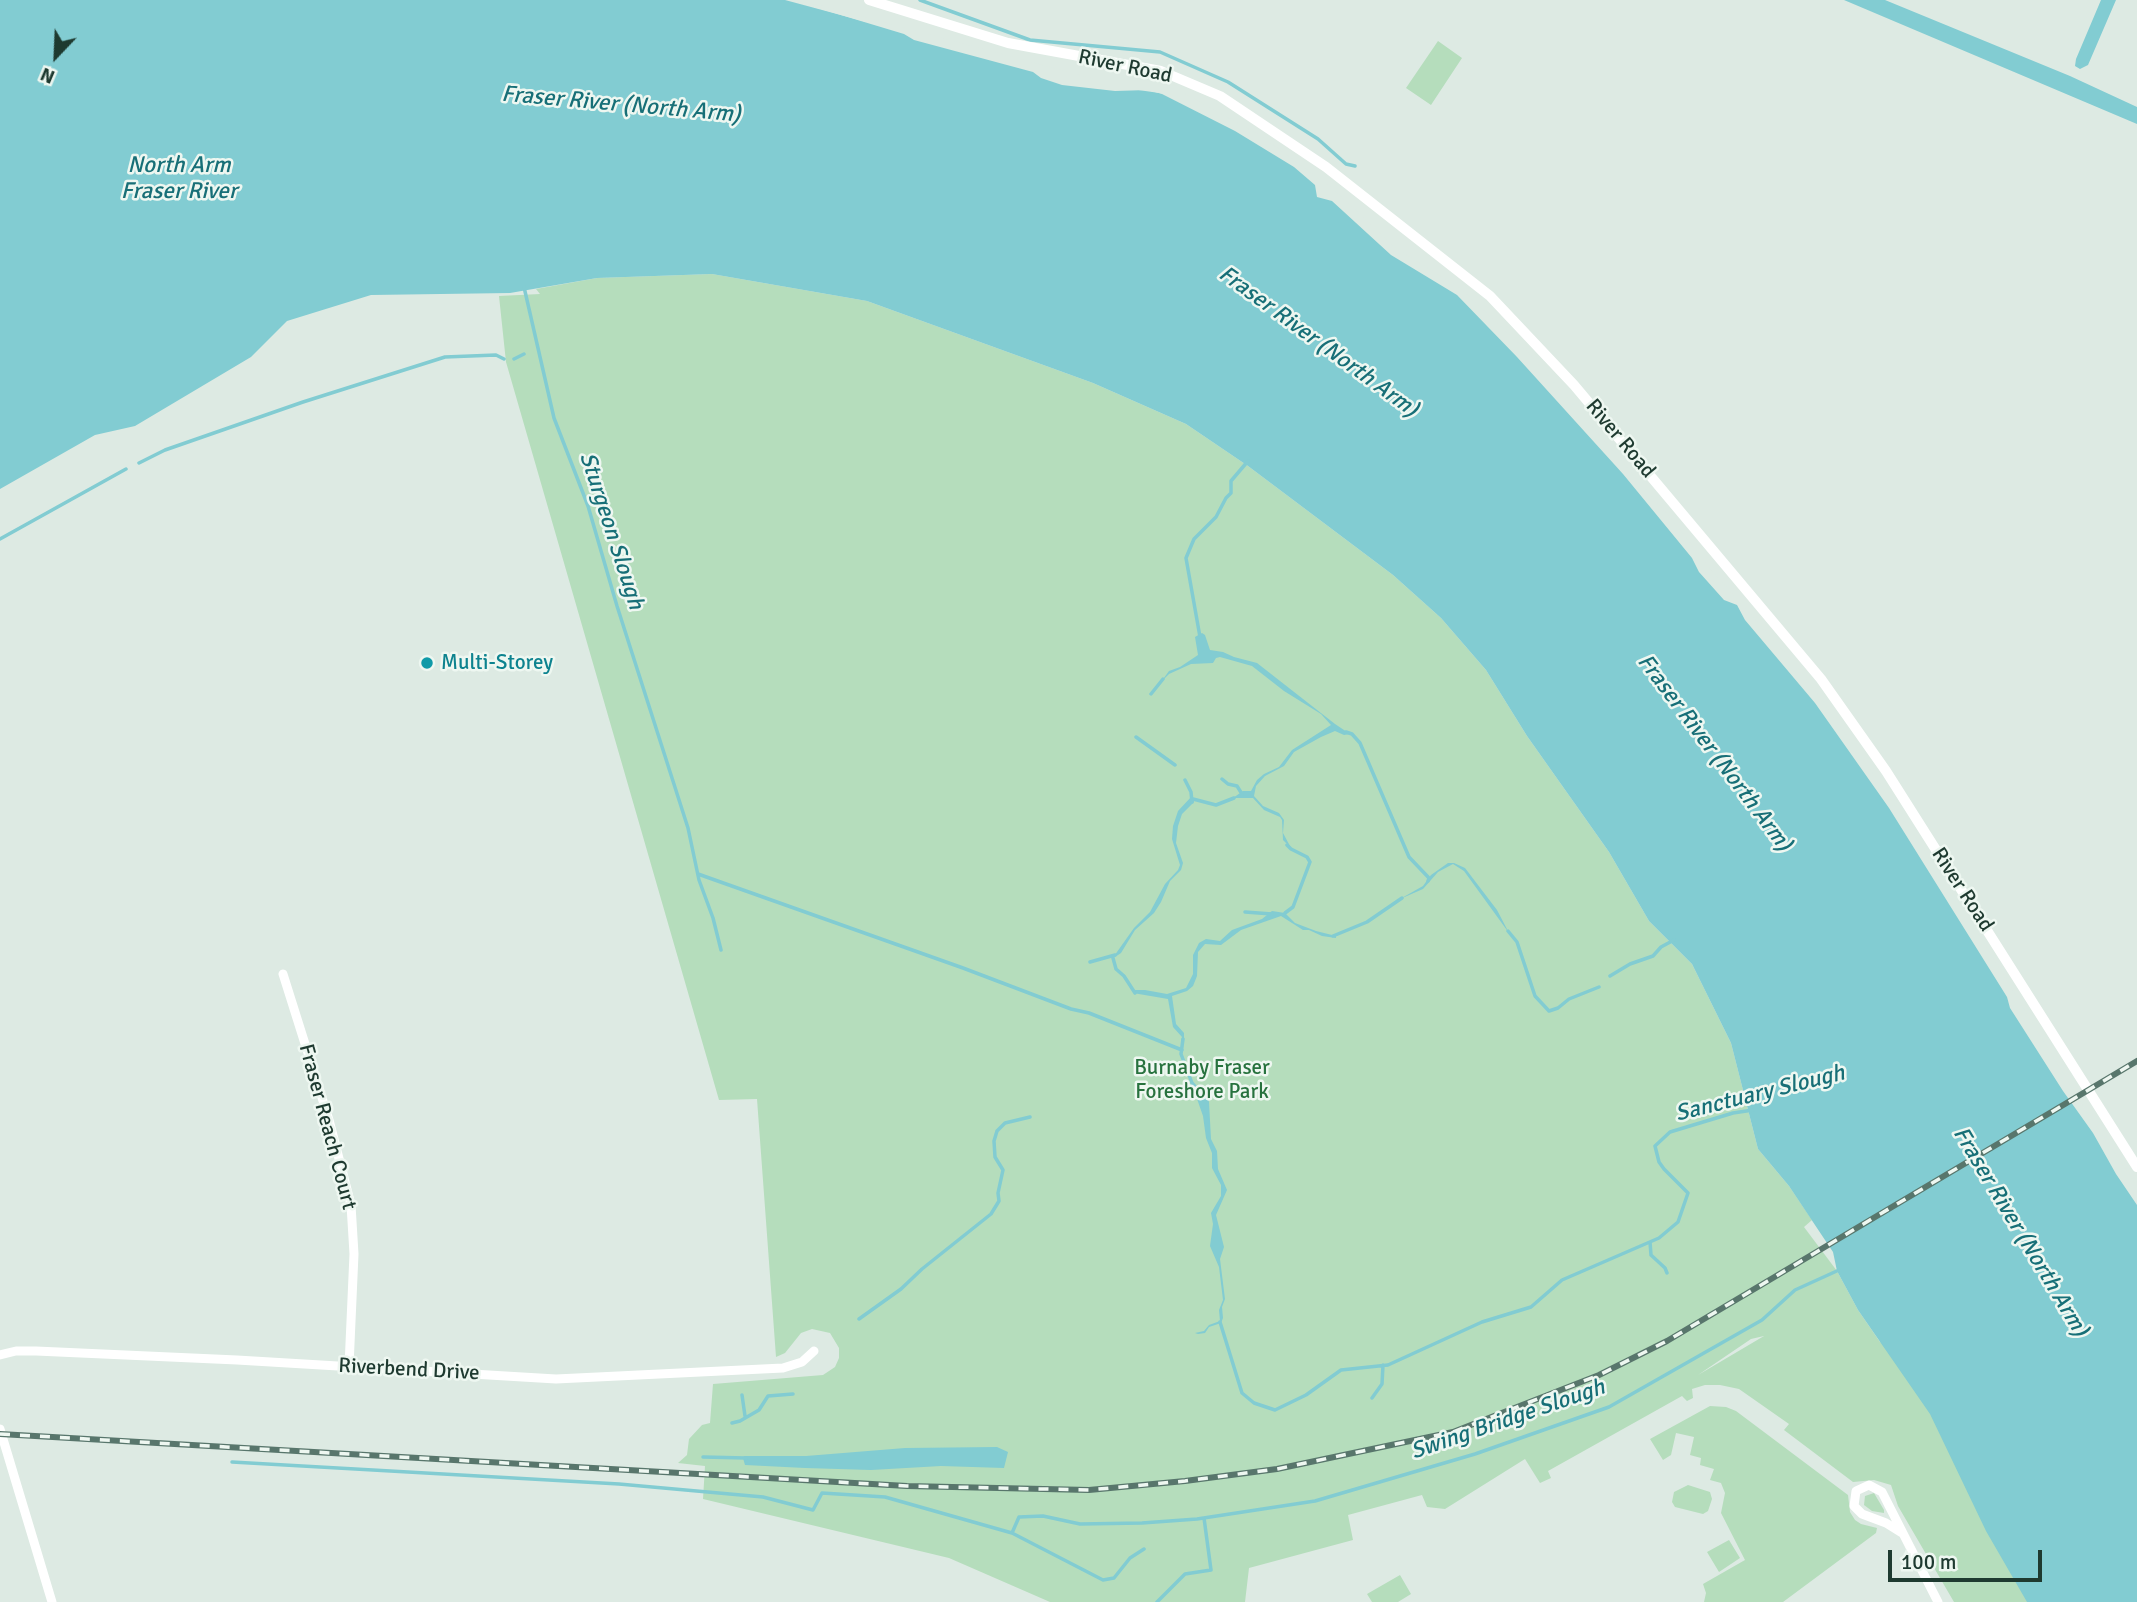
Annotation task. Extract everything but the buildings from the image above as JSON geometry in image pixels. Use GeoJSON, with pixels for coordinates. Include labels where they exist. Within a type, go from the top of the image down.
{"type":"FeatureCollection","features":[{"type":"Feature","properties":{"kind":"street","name":"River Road"},"geometry":{"type":"LineString","coordinates":[[869,0],[1008,43],[1161,71],[1211,91],[1249,113],[1326,167],[1490,296],[1574,385],[1821,679],[1886,771],[2137,1167]]}},
{"type":"Feature","properties":{"kind":"street","name":"Fraser Reach Court"},"geometry":{"type":"LineString","coordinates":[[284,974],[329,1120],[351,1205],[354,1254],[349,1366]]}},
{"type":"Feature","properties":{"kind":"street","name":"Riverbend Drive"},"geometry":{"type":"LineString","coordinates":[[0,1355],[16,1351],[36,1351],[556,1379],[783,1368],[802,1362],[814,1351]]}},
{"type":"Feature","properties":{"kind":"street"},"geometry":{"type":"LineString","coordinates":[[0,1429],[52,1602]]}},
{"type":"Feature","properties":{"kind":"street"},"geometry":{"type":"LineString","coordinates":[[1902,1533],[1886,1523],[1862,1514],[1854,1506],[1856,1491],[1864,1485],[1878,1488],[1902,1533],[1938,1602]]}},
{"type":"Feature","properties":{"kind":"green space"},"geometry":{"type":"Polygon","coordinates":[[[1438,41],[1462,58],[1431,105],[1406,88],[1438,41]]]}},
{"type":"Feature","properties":{"kind":"green space","name":"Burnaby Fraser Foreshore Park"},"geometry":{"type":"Polygon","coordinates":[[[712,274],[867,301],[1093,383],[1186,424],[1248,466],[1393,575],[1441,618],[1486,670],[1527,736],[1609,852],[1649,921],[1692,964],[1731,1043],[1758,1149],[1789,1186],[1812,1220],[1804,1227],[1837,1271],[1858,1310],[1880,1342],[1902,1350],[2045,1602],[1954,1602],[1898,1506],[1891,1485],[1874,1480],[1853,1482],[1784,1430],[1789,1424],[1739,1389],[1720,1385],[1705,1385],[1692,1389],[1693,1398],[1687,1401],[1682,1396],[1548,1471],[1551,1478],[1540,1483],[1525,1459],[1445,1509],[1427,1507],[1422,1495],[1348,1515],[1353,1540],[1249,1568],[1245,1602],[1050,1602],[949,1558],[703,1499],[705,1466],[678,1463],[687,1455],[689,1439],[702,1425],[710,1423],[713,1384],[823,1375],[835,1367],[839,1348],[830,1333],[812,1329],[801,1333],[785,1353],[776,1357],[757,1099],[719,1100],[506,362],[499,296],[540,294],[536,289],[597,278],[712,274]],[[1764,1336],[1751,1339],[1698,1375],[1764,1336]]]}},
{"type":"Feature","properties":{"kind":"green space"},"geometry":{"type":"Polygon","coordinates":[[[1710,1406],[1736,1411],[1848,1495],[1850,1512],[1855,1520],[1877,1528],[1876,1533],[1783,1602],[1704,1602],[1706,1593],[1703,1584],[1745,1560],[1721,1513],[1725,1493],[1721,1483],[1710,1480],[1714,1469],[1700,1465],[1701,1458],[1690,1455],[1694,1437],[1676,1433],[1671,1455],[1663,1460],[1650,1439],[1710,1406]]]}},
{"type":"Feature","properties":{"kind":"green space"},"geometry":{"type":"Polygon","coordinates":[[[1688,1485],[1710,1492],[1712,1499],[1708,1511],[1703,1514],[1675,1507],[1672,1502],[1674,1492],[1688,1485]]]}},
{"type":"Feature","properties":{"kind":"green space"},"geometry":{"type":"Polygon","coordinates":[[[1874,1493],[1884,1513],[1872,1511],[1864,1505],[1865,1496],[1874,1493]]]}},
{"type":"Feature","properties":{"kind":"green space"},"geometry":{"type":"Polygon","coordinates":[[[1729,1540],[1740,1558],[1719,1572],[1707,1552],[1729,1540]]]}},
{"type":"Feature","properties":{"kind":"green space"},"geometry":{"type":"Polygon","coordinates":[[[1400,1575],[1411,1594],[1398,1602],[1372,1602],[1367,1594],[1400,1575]]]}},
{"type":"Feature","properties":{"kind":"water","name":"North Arm Fraser River"},"geometry":{"type":"Polygon","coordinates":[[[0,0],[785,0],[1097,84],[1180,96],[1259,139],[1329,190],[1395,252],[1458,290],[1526,354],[1800,675],[1876,784],[2137,1192],[2137,1602],[2027,1602],[1986,1531],[1930,1414],[1858,1310],[1837,1271],[1833,1252],[1789,1186],[1758,1149],[1731,1043],[1692,964],[1649,921],[1609,852],[1527,736],[1486,670],[1441,618],[1393,575],[1248,466],[1186,424],[1093,383],[867,301],[712,274],[597,278],[510,293],[371,295],[287,321],[251,357],[135,426],[95,435],[0,489],[0,0]]]}},
{"type":"Feature","properties":{"kind":"water"},"geometry":{"type":"Polygon","coordinates":[[[1844,0],[1885,0],[2070,76],[2137,107],[2137,124],[1844,0]]]}},
{"type":"Feature","properties":{"kind":"water"},"geometry":{"type":"Polygon","coordinates":[[[2101,0],[2116,0],[2088,65],[2080,69],[2075,66],[2076,59],[2101,0]]]}},
{"type":"Feature","properties":{"kind":"water"},"geometry":{"type":"Polygon","coordinates":[[[1202,633],[1210,650],[1257,663],[1350,734],[1344,735],[1335,731],[1321,737],[1294,752],[1284,766],[1265,776],[1256,786],[1254,796],[1263,806],[1279,813],[1284,820],[1283,833],[1291,848],[1283,840],[1280,817],[1264,810],[1253,798],[1233,798],[1243,791],[1251,791],[1257,780],[1279,767],[1292,750],[1331,725],[1321,714],[1284,691],[1252,666],[1220,657],[1213,663],[1191,664],[1169,674],[1161,682],[1169,671],[1198,655],[1195,637],[1202,633]]]}},
{"type":"Feature","properties":{"kind":"water"},"geometry":{"type":"Polygon","coordinates":[[[1192,796],[1194,802],[1182,814],[1178,826],[1176,843],[1183,863],[1181,870],[1170,881],[1154,913],[1135,930],[1121,953],[1112,959],[1134,928],[1150,912],[1165,884],[1178,870],[1180,865],[1172,839],[1173,826],[1178,811],[1192,796]]]}},
{"type":"Feature","properties":{"kind":"water"},"geometry":{"type":"Polygon","coordinates":[[[1448,863],[1454,863],[1465,868],[1497,910],[1509,933],[1464,871],[1453,864],[1438,872],[1423,889],[1400,899],[1423,886],[1431,875],[1448,863]]]}},
{"type":"Feature","properties":{"kind":"water"},"geometry":{"type":"Polygon","coordinates":[[[1272,911],[1285,913],[1295,923],[1336,938],[1303,930],[1281,916],[1241,930],[1221,945],[1205,944],[1198,952],[1197,976],[1193,986],[1172,996],[1176,1024],[1184,1033],[1184,1043],[1173,1027],[1168,999],[1133,993],[1134,990],[1145,990],[1167,994],[1186,988],[1193,974],[1193,955],[1199,943],[1206,939],[1220,941],[1232,930],[1262,919],[1272,911]]]}},
{"type":"Feature","properties":{"kind":"water"},"geometry":{"type":"Polygon","coordinates":[[[1196,1087],[1205,1091],[1209,1102],[1211,1139],[1217,1151],[1218,1169],[1227,1190],[1216,1215],[1224,1247],[1220,1259],[1225,1299],[1222,1307],[1223,1318],[1221,1323],[1209,1327],[1205,1333],[1198,1334],[1195,1333],[1220,1321],[1219,1310],[1223,1300],[1219,1267],[1210,1246],[1213,1224],[1211,1213],[1221,1196],[1221,1185],[1212,1168],[1212,1153],[1206,1138],[1196,1087]]]}},
{"type":"Feature","properties":{"kind":"water"},"geometry":{"type":"Polygon","coordinates":[[[997,1447],[1008,1452],[1004,1468],[805,1468],[745,1465],[743,1458],[905,1448],[997,1447]]]}},
{"type":"Feature","properties":{"kind":"pier"},"geometry":{"type":"Polygon","coordinates":[[[791,0],[828,7],[1098,80],[1182,92],[1261,136],[1332,188],[1397,249],[1460,288],[1528,352],[1674,522],[1712,571],[1803,673],[1879,782],[1976,930],[2086,1111],[2137,1186],[2137,1205],[2010,1008],[2007,997],[1889,808],[1815,703],[1745,620],[1737,605],[1724,600],[1699,572],[1692,558],[1623,474],[1457,295],[1391,255],[1332,201],[1317,197],[1315,185],[1294,167],[1235,131],[1162,94],[1148,90],[1115,91],[1062,85],[1041,78],[1033,72],[914,40],[904,34],[791,0]]]}},
{"type":"Feature","properties":{"kind":"waterway"},"geometry":{"type":"LineString","coordinates":[[920,0],[1030,40],[1160,52],[1228,82],[1318,139],[1346,164],[1355,166]]}},
{"type":"Feature","properties":{"kind":"waterway","name":"Sturgeon Slough"},"geometry":{"type":"LineString","coordinates":[[524,287],[554,418],[588,506],[688,828],[699,880],[721,950]]}},
{"type":"Feature","properties":{"kind":"waterway"},"geometry":{"type":"LineString","coordinates":[[514,359],[524,354]]}},
{"type":"Feature","properties":{"kind":"waterway"},"geometry":{"type":"LineString","coordinates":[[139,463],[165,450],[303,402],[445,357],[496,355],[504,359]]}},
{"type":"Feature","properties":{"kind":"waterway"},"geometry":{"type":"LineString","coordinates":[[1200,637],[1186,558],[1194,539],[1216,517],[1231,493],[1231,481],[1248,461]]}},
{"type":"Feature","properties":{"kind":"waterway"},"geometry":{"type":"LineString","coordinates":[[0,539],[126,469]]}},
{"type":"Feature","properties":{"kind":"waterway"},"geometry":{"type":"LineString","coordinates":[[1151,694],[1163,679]]}},
{"type":"Feature","properties":{"kind":"waterway"},"geometry":{"type":"LineString","coordinates":[[1346,732],[1352,734],[1360,743],[1409,857],[1429,878],[1428,881]]}},
{"type":"Feature","properties":{"kind":"waterway"},"geometry":{"type":"LineString","coordinates":[[1136,737],[1175,765]]}},
{"type":"Feature","properties":{"kind":"waterway"},"geometry":{"type":"LineString","coordinates":[[1222,779],[1237,786],[1242,794]]}},
{"type":"Feature","properties":{"kind":"waterway"},"geometry":{"type":"LineString","coordinates":[[1185,780],[1192,802]]}},
{"type":"Feature","properties":{"kind":"waterway"},"geometry":{"type":"LineString","coordinates":[[1193,799],[1216,805],[1234,798]]}},
{"type":"Feature","properties":{"kind":"waterway"},"geometry":{"type":"LineString","coordinates":[[1285,913],[1293,907],[1310,862],[1307,857],[1287,845]]}},
{"type":"Feature","properties":{"kind":"waterway"},"geometry":{"type":"LineString","coordinates":[[698,874],[1071,1009],[1089,1013],[1182,1050]]}},
{"type":"Feature","properties":{"kind":"waterway"},"geometry":{"type":"LineString","coordinates":[[1333,936],[1367,922],[1402,898]]}},
{"type":"Feature","properties":{"kind":"waterway"},"geometry":{"type":"LineString","coordinates":[[1245,912],[1272,914]]}},
{"type":"Feature","properties":{"kind":"waterway"},"geometry":{"type":"LineString","coordinates":[[1508,931],[1517,942],[1535,996],[1549,1011],[1569,999],[1599,987]]}},
{"type":"Feature","properties":{"kind":"waterway"},"geometry":{"type":"LineString","coordinates":[[1610,976],[1630,964],[1653,956],[1661,947],[1674,940]]}},
{"type":"Feature","properties":{"kind":"waterway"},"geometry":{"type":"LineString","coordinates":[[1090,962],[1115,955]]}},
{"type":"Feature","properties":{"kind":"waterway"},"geometry":{"type":"LineString","coordinates":[[1113,958],[1116,969],[1135,993]]}},
{"type":"Feature","properties":{"kind":"waterway"},"geometry":{"type":"LineString","coordinates":[[1183,1039],[1181,1054],[1192,1083],[1198,1090]]}},
{"type":"Feature","properties":{"kind":"waterway","name":"Sanctuary Slough"},"geometry":{"type":"LineString","coordinates":[[1220,1322],[1242,1393],[1254,1403],[1275,1410],[1306,1395],[1341,1370],[1388,1365],[1482,1322],[1531,1307],[1562,1280],[1659,1238],[1678,1222],[1688,1193],[1659,1162],[1655,1146],[1670,1132],[1733,1113],[1753,1110]]}},
{"type":"Feature","properties":{"kind":"waterway"},"geometry":{"type":"LineString","coordinates":[[859,1319],[901,1289],[991,1214],[999,1201],[1003,1170],[995,1157],[994,1141],[997,1131],[1005,1123],[1030,1117]]}},
{"type":"Feature","properties":{"kind":"waterway"},"geometry":{"type":"LineString","coordinates":[[1650,1242],[1651,1255],[1667,1273]]}},
{"type":"Feature","properties":{"kind":"waterway","name":"Swing Bridge Slough"},"geometry":{"type":"LineString","coordinates":[[1012,1533],[1019,1517],[1043,1516],[1080,1524],[1142,1523],[1197,1519],[1315,1501],[1475,1454],[1609,1407],[1762,1320],[1795,1290],[1839,1270]]}},
{"type":"Feature","properties":{"kind":"waterway"},"geometry":{"type":"LineString","coordinates":[[1372,1398],[1382,1384],[1383,1365]]}},
{"type":"Feature","properties":{"kind":"waterway"},"geometry":{"type":"LineString","coordinates":[[732,1423],[759,1410],[768,1396],[793,1394]]}},
{"type":"Feature","properties":{"kind":"waterway"},"geometry":{"type":"LineString","coordinates":[[742,1395],[745,1416]]}},
{"type":"Feature","properties":{"kind":"waterway"},"geometry":{"type":"LineString","coordinates":[[703,1457],[746,1458]]}},
{"type":"Feature","properties":{"kind":"waterway"},"geometry":{"type":"LineString","coordinates":[[232,1462],[619,1484],[763,1497],[813,1510],[822,1493],[885,1497],[1012,1533],[1103,1580],[1114,1578],[1130,1558],[1144,1549]]}},
{"type":"Feature","properties":{"kind":"waterway"},"geometry":{"type":"LineString","coordinates":[[1157,1602],[1185,1574],[1211,1570],[1204,1518]]}},
{"type":"Feature","properties":{"kind":"railway"},"geometry":{"type":"LineString","coordinates":[[0,1434],[907,1486],[1089,1490],[1277,1469],[1453,1432],[1599,1375],[1667,1341],[2137,1061]]}},
{"type":"Feature","properties":{"kind":"place","name":"Multi-Storey"},"geometry":{"type":"Point","coordinates":[427,663]}},
{"type":"Feature","properties":{"kind":"water label","name":"Fraser River (North Arm)"},"geometry":{"type":"Point","coordinates":[621,105]}},
{"type":"Feature","properties":{"kind":"water label","name":"Fraser River (North Arm)"},"geometry":{"type":"Point","coordinates":[1318,342]}},
{"type":"Feature","properties":{"kind":"water label","name":"Fraser River (North Arm)"},"geometry":{"type":"Point","coordinates":[1714,753]}},
{"type":"Feature","properties":{"kind":"water label","name":"Fraser River (North Arm)"},"geometry":{"type":"Point","coordinates":[2020,1232]}}]}
